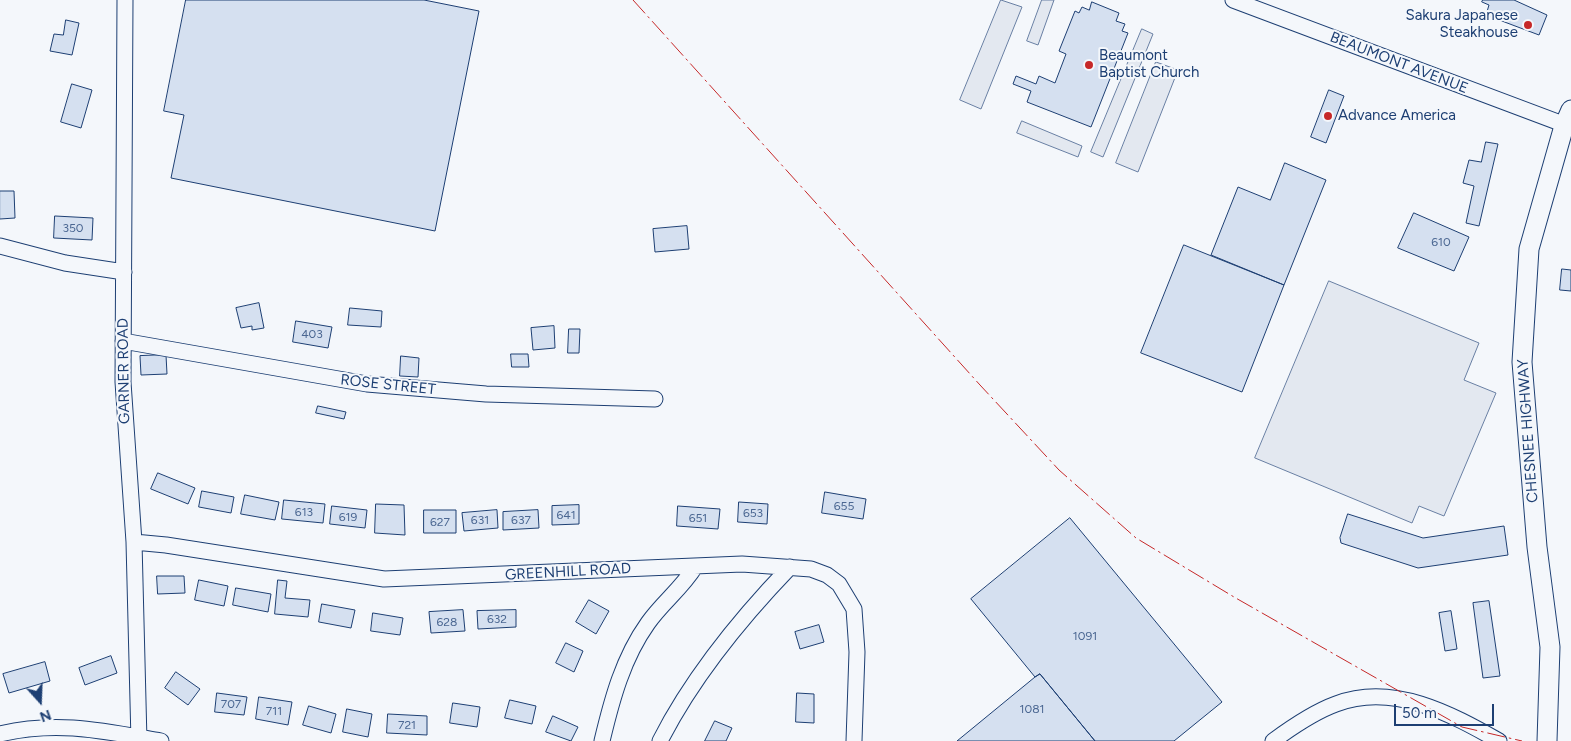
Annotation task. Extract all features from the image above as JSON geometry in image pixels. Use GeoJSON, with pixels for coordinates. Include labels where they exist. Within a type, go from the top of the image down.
{"type":"FeatureCollection","features":[{"type":"Feature","properties":{"kind":"main road","name":"CHESNEE HIGHWAY"},"geometry":{"type":"LineString","coordinates":[[1547,741],[1550,647],[1537,547],[1522,362],[1529,249],[1569,121]]}},
{"type":"Feature","properties":{"kind":"street","name":"GARNER ROAD"},"geometry":{"type":"LineString","coordinates":[[125,0],[123,341],[126,435],[134,542],[139,739]]}},
{"type":"Feature","properties":{"kind":"street","name":"BEAUMONT AVENUE"},"geometry":{"type":"LineString","coordinates":[[1233,0],[1569,121]]}},
{"type":"Feature","properties":{"kind":"street"},"geometry":{"type":"LineString","coordinates":[[0,246],[65,263],[124,272]]}},
{"type":"Feature","properties":{"kind":"street","name":"ROSE STREET"},"geometry":{"type":"LineString","coordinates":[[123,341],[367,384],[486,394],[655,399]]}},
{"type":"Feature","properties":{"kind":"street","name":"GREENHILL ROAD"},"geometry":{"type":"LineString","coordinates":[[134,542],[166,545],[384,579],[742,564],[811,569],[827,576],[844,590],[854,609],[857,652],[854,741]]}},
{"type":"Feature","properties":{"kind":"street"},"geometry":{"type":"LineString","coordinates":[[602,741],[620,677],[635,643],[662,605],[689,577],[695,567]]}},
{"type":"Feature","properties":{"kind":"street"},"geometry":{"type":"LineString","coordinates":[[660,741],[692,687],[722,645],[754,604],[790,567]]}},
{"type":"Feature","properties":{"kind":"street"},"geometry":{"type":"LineString","coordinates":[[1273,741],[1335,704],[1372,696],[1401,699],[1430,707],[1470,725],[1499,741]]}},
{"type":"Feature","properties":{"kind":"street"},"geometry":{"type":"LineString","coordinates":[[0,734],[23,729],[70,726],[160,741]]}},
{"type":"Feature","properties":{"kind":"shaded area"},"geometry":{"type":"Polygon","coordinates":[[[1001,0],[1022,7],[981,109],[960,100],[1001,0]]]}},
{"type":"Feature","properties":{"kind":"shaded area"},"geometry":{"type":"Polygon","coordinates":[[[1042,0],[1054,0],[1038,45],[1027,41],[1042,0]]]}},
{"type":"Feature","properties":{"kind":"shaded area"},"geometry":{"type":"Polygon","coordinates":[[[1142,29],[1153,34],[1103,157],[1091,152],[1142,29]]]}},
{"type":"Feature","properties":{"kind":"shaded area"},"geometry":{"type":"Polygon","coordinates":[[[1156,62],[1178,70],[1138,172],[1116,163],[1156,62]]]}},
{"type":"Feature","properties":{"kind":"shaded area"},"geometry":{"type":"Polygon","coordinates":[[[1022,121],[1082,146],[1078,157],[1017,133],[1022,121]]]}},
{"type":"Feature","properties":{"kind":"shaded area"},"geometry":{"type":"Polygon","coordinates":[[[1329,281],[1479,343],[1464,380],[1496,393],[1444,516],[1419,506],[1412,523],[1255,458],[1329,281]]]}},
{"type":"Feature","properties":{"kind":"building"},"geometry":{"type":"Polygon","coordinates":[[[186,0],[424,0],[479,11],[435,231],[171,178],[184,115],[164,111],[186,0]]]}},
{"type":"Feature","properties":{"kind":"building","name":"Sakura Japanese Steakhouse"},"geometry":{"type":"Polygon","coordinates":[[[1483,0],[1514,0],[1547,15],[1539,35],[1486,15],[1489,5],[1482,2],[1483,0]]]}},
{"type":"Feature","properties":{"kind":"building","name":"Beaumont Baptist Church"},"geometry":{"type":"Polygon","coordinates":[[[1092,2],[1119,13],[1116,21],[1125,24],[1122,31],[1128,33],[1091,127],[1027,102],[1031,91],[1013,84],[1016,76],[1036,84],[1039,76],[1055,83],[1066,54],[1059,51],[1075,11],[1079,13],[1082,7],[1089,10],[1092,2]]]}},
{"type":"Feature","properties":{"kind":"building"},"geometry":{"type":"Polygon","coordinates":[[[66,20],[79,23],[72,55],[50,51],[54,34],[63,35],[66,20]]]}},
{"type":"Feature","properties":{"kind":"building"},"geometry":{"type":"Polygon","coordinates":[[[72,84],[92,90],[81,128],[61,122],[72,84]]]}},
{"type":"Feature","properties":{"kind":"building","name":"Advance America"},"geometry":{"type":"Polygon","coordinates":[[[1329,90],[1344,96],[1326,143],[1311,137],[1329,90]]]}},
{"type":"Feature","properties":{"kind":"building"},"geometry":{"type":"Polygon","coordinates":[[[1486,142],[1498,144],[1479,226],[1466,223],[1474,186],[1463,183],[1469,160],[1481,162],[1486,142]]]}},
{"type":"Feature","properties":{"kind":"building"},"geometry":{"type":"Polygon","coordinates":[[[1285,163],[1326,180],[1284,285],[1211,255],[1238,187],[1270,200],[1285,163]]]}},
{"type":"Feature","properties":{"kind":"building"},"geometry":{"type":"Polygon","coordinates":[[[0,191],[14,191],[15,218],[0,219],[0,191]]]}},
{"type":"Feature","properties":{"kind":"building"},"geometry":{"type":"Polygon","coordinates":[[[1414,213],[1469,237],[1454,271],[1398,248],[1414,213]]]}},
{"type":"Feature","properties":{"kind":"building"},"geometry":{"type":"Polygon","coordinates":[[[55,216],[93,218],[92,240],[54,238],[55,216]]]}},
{"type":"Feature","properties":{"kind":"building"},"geometry":{"type":"Polygon","coordinates":[[[687,226],[689,249],[655,252],[653,229],[687,226]]]}},
{"type":"Feature","properties":{"kind":"building"},"geometry":{"type":"Polygon","coordinates":[[[1184,245],[1284,285],[1242,392],[1141,353],[1184,245]]]}},
{"type":"Feature","properties":{"kind":"building"},"geometry":{"type":"Polygon","coordinates":[[[1562,269],[1571,270],[1571,291],[1560,290],[1562,269]]]}},
{"type":"Feature","properties":{"kind":"building"},"geometry":{"type":"Polygon","coordinates":[[[259,303],[264,328],[252,330],[252,326],[241,328],[236,308],[259,303]]]}},
{"type":"Feature","properties":{"kind":"building"},"geometry":{"type":"Polygon","coordinates":[[[350,308],[382,311],[381,327],[348,325],[350,308]]]}},
{"type":"Feature","properties":{"kind":"building"},"geometry":{"type":"Polygon","coordinates":[[[296,321],[332,327],[328,348],[293,342],[296,321]]]}},
{"type":"Feature","properties":{"kind":"building"},"geometry":{"type":"Polygon","coordinates":[[[554,326],[555,348],[533,350],[531,328],[554,326]]]}},
{"type":"Feature","properties":{"kind":"building"},"geometry":{"type":"Polygon","coordinates":[[[569,329],[580,329],[579,353],[568,353],[569,329]]]}},
{"type":"Feature","properties":{"kind":"building"},"geometry":{"type":"Polygon","coordinates":[[[511,354],[528,354],[529,367],[512,367],[511,354]]]}},
{"type":"Feature","properties":{"kind":"building"},"geometry":{"type":"Polygon","coordinates":[[[166,355],[167,374],[141,375],[140,356],[166,355]]]}},
{"type":"Feature","properties":{"kind":"building"},"geometry":{"type":"Polygon","coordinates":[[[401,356],[419,358],[418,377],[400,376],[401,356]]]}},
{"type":"Feature","properties":{"kind":"building"},"geometry":{"type":"Polygon","coordinates":[[[318,406],[346,412],[344,419],[316,413],[318,406]]]}},
{"type":"Feature","properties":{"kind":"building"},"geometry":{"type":"Polygon","coordinates":[[[158,473],[195,488],[188,504],[151,489],[158,473]]]}},
{"type":"Feature","properties":{"kind":"building"},"geometry":{"type":"Polygon","coordinates":[[[202,491],[234,497],[231,513],[199,507],[202,491]]]}},
{"type":"Feature","properties":{"kind":"building"},"geometry":{"type":"Polygon","coordinates":[[[825,492],[866,499],[863,519],[822,513],[825,492]]]}},
{"type":"Feature","properties":{"kind":"building"},"geometry":{"type":"Polygon","coordinates":[[[245,495],[279,502],[275,520],[241,514],[245,495]]]}},
{"type":"Feature","properties":{"kind":"building"},"geometry":{"type":"Polygon","coordinates":[[[284,500],[325,504],[323,523],[282,519],[284,500]]]}},
{"type":"Feature","properties":{"kind":"building"},"geometry":{"type":"Polygon","coordinates":[[[739,502],[768,504],[767,524],[738,522],[739,502]]]}},
{"type":"Feature","properties":{"kind":"building"},"geometry":{"type":"Polygon","coordinates":[[[376,504],[404,505],[405,535],[375,533],[376,504]]]}},
{"type":"Feature","properties":{"kind":"building"},"geometry":{"type":"Polygon","coordinates":[[[579,505],[579,524],[552,525],[552,506],[579,505]]]}},
{"type":"Feature","properties":{"kind":"building"},"geometry":{"type":"Polygon","coordinates":[[[332,506],[367,510],[365,528],[330,524],[332,506]]]}},
{"type":"Feature","properties":{"kind":"building"},"geometry":{"type":"Polygon","coordinates":[[[678,506],[720,509],[718,529],[677,526],[678,506]]]}},
{"type":"Feature","properties":{"kind":"building"},"geometry":{"type":"Polygon","coordinates":[[[424,510],[456,510],[456,533],[424,533],[424,510]]]}},
{"type":"Feature","properties":{"kind":"building"},"geometry":{"type":"Polygon","coordinates":[[[497,510],[498,528],[464,531],[462,513],[497,510]]]}},
{"type":"Feature","properties":{"kind":"building"},"geometry":{"type":"Polygon","coordinates":[[[538,510],[539,528],[503,530],[503,512],[538,510]]]}},
{"type":"Feature","properties":{"kind":"building"},"geometry":{"type":"Polygon","coordinates":[[[1348,514],[1423,538],[1504,526],[1508,555],[1418,568],[1341,543],[1340,538],[1348,514]]]}},
{"type":"Feature","properties":{"kind":"building"},"geometry":{"type":"Polygon","coordinates":[[[1070,518],[1222,702],[1174,741],[1095,741],[1040,674],[1035,677],[971,599],[1070,518]]]}},
{"type":"Feature","properties":{"kind":"building"},"geometry":{"type":"Polygon","coordinates":[[[157,576],[184,576],[185,593],[158,594],[157,576]]]}},
{"type":"Feature","properties":{"kind":"building"},"geometry":{"type":"Polygon","coordinates":[[[199,580],[228,586],[224,606],[195,600],[199,580]]]}},
{"type":"Feature","properties":{"kind":"building"},"geometry":{"type":"Polygon","coordinates":[[[278,580],[287,581],[285,598],[310,600],[308,617],[275,614],[278,580]]]}},
{"type":"Feature","properties":{"kind":"building"},"geometry":{"type":"Polygon","coordinates":[[[236,588],[271,594],[268,612],[233,605],[236,588]]]}},
{"type":"Feature","properties":{"kind":"building"},"geometry":{"type":"Polygon","coordinates":[[[589,600],[609,611],[596,634],[576,622],[589,600]]]}},
{"type":"Feature","properties":{"kind":"building"},"geometry":{"type":"Polygon","coordinates":[[[1489,601],[1500,676],[1483,678],[1473,603],[1489,601]]]}},
{"type":"Feature","properties":{"kind":"building"},"geometry":{"type":"Polygon","coordinates":[[[322,604],[355,610],[351,628],[319,622],[322,604]]]}},
{"type":"Feature","properties":{"kind":"building"},"geometry":{"type":"Polygon","coordinates":[[[463,610],[465,631],[431,633],[429,612],[463,610]]]}},
{"type":"Feature","properties":{"kind":"building"},"geometry":{"type":"Polygon","coordinates":[[[516,610],[516,627],[478,629],[477,611],[516,610]]]}},
{"type":"Feature","properties":{"kind":"building"},"geometry":{"type":"Polygon","coordinates":[[[1451,611],[1457,649],[1445,651],[1439,613],[1451,611]]]}},
{"type":"Feature","properties":{"kind":"building"},"geometry":{"type":"Polygon","coordinates":[[[373,613],[403,618],[400,635],[371,631],[373,613]]]}},
{"type":"Feature","properties":{"kind":"building"},"geometry":{"type":"Polygon","coordinates":[[[819,625],[824,642],[800,649],[795,632],[819,625]]]}},
{"type":"Feature","properties":{"kind":"building"},"geometry":{"type":"Polygon","coordinates":[[[566,643],[583,651],[574,672],[556,663],[566,643]]]}},
{"type":"Feature","properties":{"kind":"building"},"geometry":{"type":"Polygon","coordinates":[[[111,656],[117,673],[85,685],[79,668],[111,656]]]}},
{"type":"Feature","properties":{"kind":"building"},"geometry":{"type":"Polygon","coordinates":[[[45,662],[50,681],[9,693],[3,674],[45,662]]]}},
{"type":"Feature","properties":{"kind":"building"},"geometry":{"type":"Polygon","coordinates":[[[176,672],[200,689],[188,705],[165,688],[176,672]]]}},
{"type":"Feature","properties":{"kind":"building"},"geometry":{"type":"Polygon","coordinates":[[[1040,674],[1095,741],[957,741],[1035,677],[1040,674]]]}},
{"type":"Feature","properties":{"kind":"building"},"geometry":{"type":"Polygon","coordinates":[[[217,693],[247,697],[244,715],[215,712],[217,693]]]}},
{"type":"Feature","properties":{"kind":"building"},"geometry":{"type":"Polygon","coordinates":[[[797,693],[814,694],[814,723],[796,722],[797,693]]]}},
{"type":"Feature","properties":{"kind":"building"},"geometry":{"type":"Polygon","coordinates":[[[259,697],[292,702],[288,725],[256,719],[259,697]]]}},
{"type":"Feature","properties":{"kind":"building"},"geometry":{"type":"Polygon","coordinates":[[[510,700],[536,706],[532,724],[505,718],[510,700]]]}},
{"type":"Feature","properties":{"kind":"building"},"geometry":{"type":"Polygon","coordinates":[[[453,703],[480,707],[477,727],[450,723],[453,703]]]}},
{"type":"Feature","properties":{"kind":"building"},"geometry":{"type":"Polygon","coordinates":[[[309,706],[336,714],[331,733],[303,725],[309,706]]]}},
{"type":"Feature","properties":{"kind":"building"},"geometry":{"type":"Polygon","coordinates":[[[347,709],[372,714],[368,737],[343,732],[347,709]]]}},
{"type":"Feature","properties":{"kind":"building"},"geometry":{"type":"Polygon","coordinates":[[[388,714],[427,716],[427,735],[387,733],[388,714]]]}},
{"type":"Feature","properties":{"kind":"building"},"geometry":{"type":"Polygon","coordinates":[[[553,716],[578,727],[571,741],[546,732],[553,716]]]}},
{"type":"Feature","properties":{"kind":"building"},"geometry":{"type":"Polygon","coordinates":[[[715,721],[732,728],[726,741],[705,741],[715,721]]]}},
{"type":"Feature","properties":{"kind":"power"},"geometry":{"type":"LineString","coordinates":[[633,0],[1059,470],[1136,538],[1234,597],[1462,727],[1522,741]]}},
{"type":"Feature","properties":{"kind":"place","name":"Sakura Japanese Steakhouse"},"geometry":{"type":"Point","coordinates":[1528,25]}},
{"type":"Feature","properties":{"kind":"place","name":"Beaumont Baptist Church"},"geometry":{"type":"Point","coordinates":[1089,65]}},
{"type":"Feature","properties":{"kind":"place","name":"Advance America"},"geometry":{"type":"Point","coordinates":[1328,116]}}]}
